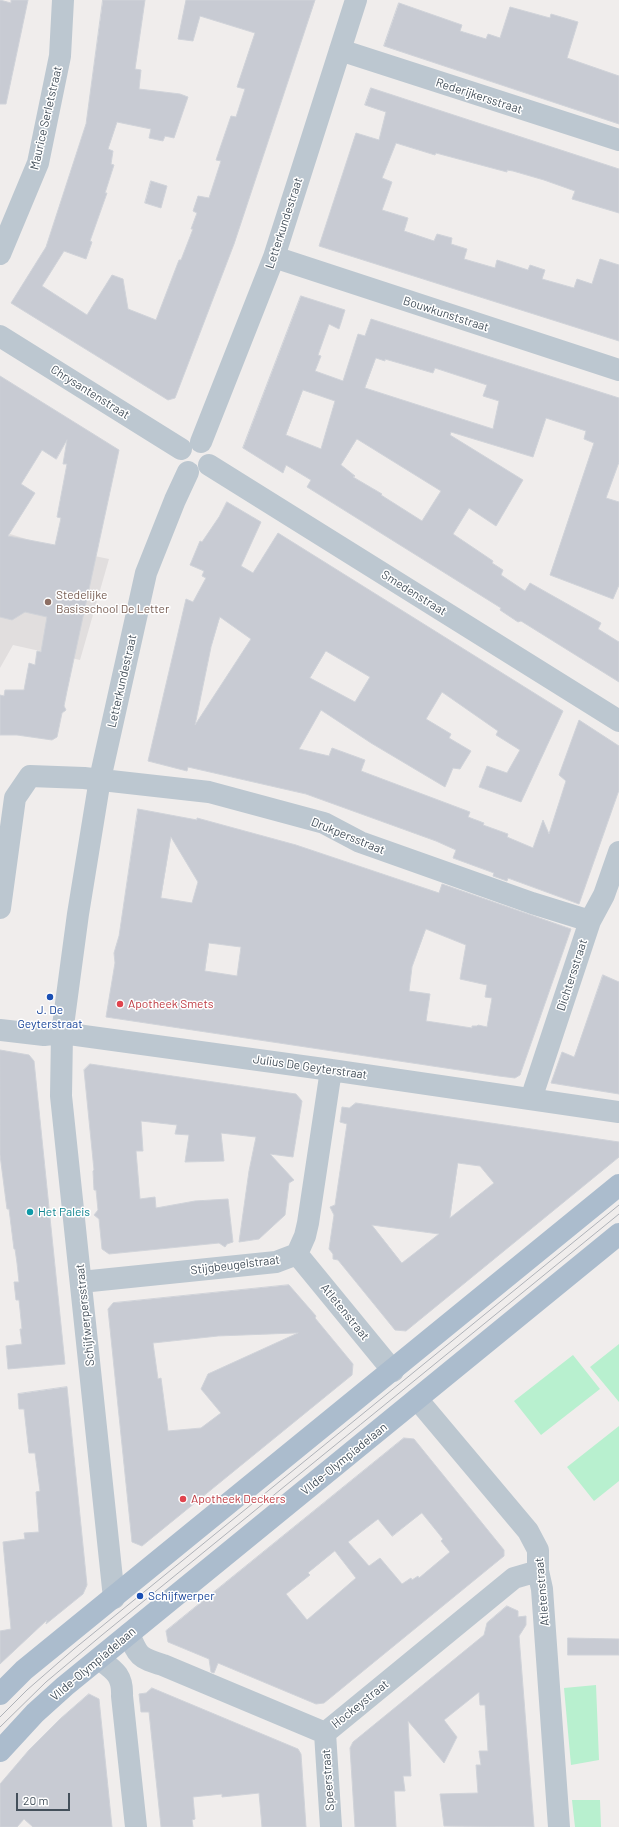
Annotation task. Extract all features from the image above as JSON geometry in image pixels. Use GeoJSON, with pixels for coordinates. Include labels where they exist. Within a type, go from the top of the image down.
{"type":"FeatureCollection","features":[{"type":"Feature","properties":{"kind":"main road"},"geometry":{"type":"LineString","coordinates":[[0,1694],[24,1670],[619,1186]]}},
{"type":"Feature","properties":{"kind":"main road","name":"VIIde-Olympiadelaan"},"geometry":{"type":"LineString","coordinates":[[0,1751],[35,1713],[99,1658],[619,1234]]}},
{"type":"Feature","properties":{"kind":"street","name":"Maurice Serletstraat"},"geometry":{"type":"LineString","coordinates":[[0,254],[38,163],[60,56],[64,0]]}},
{"type":"Feature","properties":{"kind":"street","name":"Letterkundestraat"},"geometry":{"type":"LineString","coordinates":[[201,442],[274,257],[356,0]]}},
{"type":"Feature","properties":{"kind":"street","name":"Rederijkersstraat"},"geometry":{"type":"LineString","coordinates":[[340,50],[619,140]]}},
{"type":"Feature","properties":{"kind":"street","name":"Bouwkunststraat"},"geometry":{"type":"LineString","coordinates":[[274,257],[619,370]]}},
{"type":"Feature","properties":{"kind":"street","name":"Chrysantenstraat"},"geometry":{"type":"LineString","coordinates":[[0,336],[180,449]]}},
{"type":"Feature","properties":{"kind":"street"},"geometry":{"type":"LineString","coordinates":[[191,441],[201,442],[207,446],[210,452],[211,459],[209,465],[199,472],[188,472],[180,464],[180,449],[191,441]]}},
{"type":"Feature","properties":{"kind":"street","name":"Smedenstraat"},"geometry":{"type":"LineString","coordinates":[[209,465],[619,721]]}},
{"type":"Feature","properties":{"kind":"street","name":"Letterkundestraat"},"geometry":{"type":"LineString","coordinates":[[62,1033],[78,914],[100,779],[146,573],[175,500],[188,472]]}},
{"type":"Feature","properties":{"kind":"street"},"geometry":{"type":"LineString","coordinates":[[0,908],[8,796],[30,776],[100,779]]}},
{"type":"Feature","properties":{"kind":"street","name":"Drukpersstraat"},"geometry":{"type":"LineString","coordinates":[[100,779],[208,792],[324,824],[360,842],[532,903],[590,921]]}},
{"type":"Feature","properties":{"kind":"street","name":"Dichtersstraat"},"geometry":{"type":"LineString","coordinates":[[530,1099],[590,921],[604,894],[619,852]]}},
{"type":"Feature","properties":{"kind":"street","name":"Julius De Geyterstraat"},"geometry":{"type":"LineString","coordinates":[[0,1030],[44,1035],[62,1033],[619,1112]]}},
{"type":"Feature","properties":{"kind":"street","name":"Schijfwerpersstraat"},"geometry":{"type":"LineString","coordinates":[[62,1033],[61,1096],[114,1598]]}},
{"type":"Feature","properties":{"kind":"street","name":"Stijgbeugelstraat"},"geometry":{"type":"LineString","coordinates":[[81,1282],[276,1262],[297,1254],[305,1236],[308,1223],[331,1070]]}},
{"type":"Feature","properties":{"kind":"street","name":"Atletenstraat"},"geometry":{"type":"LineString","coordinates":[[297,1254],[393,1371]]}},
{"type":"Feature","properties":{"kind":"street","name":"Atletenstraat"},"geometry":{"type":"LineString","coordinates":[[417,1399],[528,1531],[538,1550],[538,1571],[542,1589],[559,1827]]}},
{"type":"Feature","properties":{"kind":"street","name":"Hockeystraat"},"geometry":{"type":"LineString","coordinates":[[129,1634],[136,1652],[148,1661],[163,1665],[324,1733],[514,1578],[538,1571]]}},
{"type":"Feature","properties":{"kind":"street"},"geometry":{"type":"LineString","coordinates":[[99,1658],[116,1672],[123,1684]]}},
{"type":"Feature","properties":{"kind":"street"},"geometry":{"type":"LineString","coordinates":[[136,1827],[122,1696],[123,1684],[130,1673],[138,1666],[148,1661]]}},
{"type":"Feature","properties":{"kind":"street","name":"Speerstraat"},"geometry":{"type":"LineString","coordinates":[[324,1733],[331,1827]]}},
{"type":"Feature","properties":{"kind":"shaded area","name":"Stedelijke Basisschool De Letter"},"geometry":{"type":"Polygon","coordinates":[[[10,534],[56,548],[109,559],[80,660],[13,645],[0,668],[0,550],[10,534]]]}},
{"type":"Feature","properties":{"kind":"green space"},"geometry":{"type":"Polygon","coordinates":[[[619,1344],[619,1402],[590,1367],[619,1344]]]}},
{"type":"Feature","properties":{"kind":"green space"},"geometry":{"type":"Polygon","coordinates":[[[573,1355],[600,1389],[541,1435],[514,1401],[573,1355]]]}},
{"type":"Feature","properties":{"kind":"green space"},"geometry":{"type":"Polygon","coordinates":[[[619,1426],[619,1481],[594,1501],[567,1467],[619,1426]]]}},
{"type":"Feature","properties":{"kind":"green space"},"geometry":{"type":"Polygon","coordinates":[[[596,1685],[599,1760],[571,1765],[564,1688],[596,1685]]]}},
{"type":"Feature","properties":{"kind":"green space"},"geometry":{"type":"Polygon","coordinates":[[[572,1800],[600,1800],[601,1827],[575,1827],[572,1800]]]}},
{"type":"Feature","properties":{"kind":"building"},"geometry":{"type":"Polygon","coordinates":[[[0,0],[11,3],[11,0],[28,0],[6,104],[0,104],[0,0]]]}},
{"type":"Feature","properties":{"kind":"building"},"geometry":{"type":"Polygon","coordinates":[[[103,0],[145,0],[135,69],[141,70],[139,89],[180,94],[188,97],[174,138],[165,136],[163,141],[149,138],[151,129],[117,122],[108,149],[113,151],[111,164],[114,165],[105,193],[107,193],[90,241],[92,242],[86,259],[64,251],[42,286],[87,315],[112,275],[123,279],[128,309],[156,320],[179,260],[181,260],[193,229],[191,229],[197,213],[193,211],[198,196],[209,198],[221,161],[216,160],[231,116],[236,117],[245,89],[237,87],[255,33],[200,16],[193,41],[178,39],[186,0],[315,0],[234,244],[175,398],[168,400],[11,303],[46,247],[86,124],[103,0]]]}},
{"type":"Feature","properties":{"kind":"building"},"geometry":{"type":"Polygon","coordinates":[[[399,3],[462,25],[460,31],[486,39],[488,34],[500,38],[510,7],[550,18],[551,14],[578,22],[567,58],[619,76],[619,124],[384,46],[399,3]]]}},
{"type":"Feature","properties":{"kind":"building"},"geometry":{"type":"Polygon","coordinates":[[[371,88],[619,169],[619,213],[572,199],[575,191],[544,180],[513,171],[507,170],[507,172],[436,153],[435,155],[396,143],[382,178],[392,182],[382,210],[408,218],[404,231],[434,241],[437,234],[452,238],[451,244],[467,249],[464,259],[495,268],[497,260],[528,270],[530,265],[545,270],[542,279],[574,288],[577,279],[592,284],[600,259],[619,265],[619,341],[319,246],[356,133],[379,140],[386,112],[365,105],[371,88]]]}},
{"type":"Feature","properties":{"kind":"building"},"geometry":{"type":"Polygon","coordinates":[[[151,181],[167,186],[161,208],[145,203],[151,181]]]}},
{"type":"Feature","properties":{"kind":"building"},"geometry":{"type":"Polygon","coordinates":[[[301,296],[345,310],[339,329],[329,324],[318,355],[321,356],[315,371],[343,381],[358,334],[365,336],[371,319],[619,398],[619,462],[606,498],[619,502],[619,585],[613,599],[550,575],[594,443],[584,439],[586,431],[546,418],[533,457],[451,432],[450,435],[523,480],[496,526],[469,508],[453,534],[493,561],[492,563],[503,570],[501,575],[525,591],[530,583],[601,623],[598,629],[619,642],[619,682],[521,621],[518,622],[500,610],[501,608],[307,487],[311,480],[286,465],[283,473],[243,448],[301,296]],[[376,358],[365,388],[493,429],[499,401],[483,396],[487,385],[435,368],[433,373],[385,359],[385,361],[376,358]],[[303,390],[286,435],[321,449],[335,401],[303,390]],[[357,439],[341,465],[355,476],[353,477],[382,494],[381,495],[422,521],[441,491],[357,439]]]}},
{"type":"Feature","properties":{"kind":"building"},"geometry":{"type":"Polygon","coordinates":[[[0,376],[119,450],[67,691],[64,706],[66,710],[62,713],[57,737],[52,740],[17,735],[0,735],[0,695],[4,696],[5,690],[24,690],[29,663],[35,665],[37,651],[41,652],[47,617],[25,612],[12,620],[0,617],[0,376]],[[67,440],[56,459],[42,450],[21,484],[35,493],[8,536],[55,545],[61,518],[57,517],[67,464],[63,464],[67,440]]]}},
{"type":"Feature","properties":{"kind":"building"},"geometry":{"type":"Polygon","coordinates":[[[227,502],[261,522],[241,566],[253,573],[278,533],[563,711],[521,802],[479,787],[487,766],[507,773],[520,750],[496,735],[498,731],[442,692],[426,719],[451,734],[449,738],[471,751],[460,769],[453,768],[445,787],[371,743],[321,710],[299,749],[329,756],[332,748],[365,760],[361,771],[470,812],[468,817],[484,823],[483,825],[508,834],[507,837],[533,848],[543,820],[549,834],[566,781],[559,775],[579,720],[619,746],[619,790],[579,904],[508,878],[507,881],[493,876],[494,873],[453,858],[456,850],[436,841],[306,794],[188,767],[187,771],[148,761],[186,599],[193,602],[206,578],[202,576],[204,571],[190,565],[200,541],[202,542],[227,502]],[[220,617],[211,647],[195,725],[251,639],[220,617]],[[326,651],[310,678],[355,702],[370,677],[326,651]]]}},
{"type":"Feature","properties":{"kind":"building"},"geometry":{"type":"Polygon","coordinates":[[[138,809],[197,820],[197,818],[296,845],[439,893],[442,884],[571,929],[520,1075],[515,1078],[106,1017],[115,963],[114,953],[119,936],[138,809]],[[171,837],[161,898],[192,903],[198,882],[171,837]],[[426,929],[412,967],[409,991],[430,994],[426,1021],[472,1028],[472,1026],[478,1025],[487,1027],[492,998],[485,997],[487,985],[460,979],[466,945],[426,929]],[[209,943],[205,971],[237,976],[241,947],[209,943]]]}},
{"type":"Feature","properties":{"kind":"building"},"geometry":{"type":"Polygon","coordinates":[[[603,975],[619,982],[619,1094],[551,1083],[562,1052],[574,1057],[603,975]]]}},
{"type":"Feature","properties":{"kind":"building"},"geometry":{"type":"Polygon","coordinates":[[[0,1050],[29,1055],[34,1061],[65,1364],[8,1369],[6,1346],[22,1344],[20,1329],[22,1329],[19,1300],[16,1300],[14,1282],[19,1282],[17,1263],[9,1209],[7,1209],[0,1155],[0,1050]]]}},
{"type":"Feature","properties":{"kind":"building"},"geometry":{"type":"Polygon","coordinates":[[[90,1064],[296,1094],[302,1101],[293,1157],[270,1154],[294,1180],[289,1183],[285,1215],[259,1239],[239,1242],[249,1171],[256,1137],[221,1133],[224,1161],[185,1162],[189,1135],[175,1134],[177,1125],[141,1121],[143,1151],[136,1151],[140,1199],[155,1197],[156,1208],[195,1201],[228,1199],[233,1242],[227,1244],[225,1247],[219,1243],[109,1254],[102,1249],[99,1219],[94,1215],[98,1210],[96,1190],[94,1190],[94,1170],[84,1070],[90,1064]]]}},
{"type":"Feature","properties":{"kind":"building"},"geometry":{"type":"Polygon","coordinates":[[[356,1103],[619,1142],[619,1157],[406,1331],[395,1330],[338,1260],[333,1259],[333,1254],[329,1249],[334,1215],[330,1207],[335,1205],[347,1124],[340,1122],[342,1107],[349,1108],[356,1103]],[[458,1163],[450,1218],[494,1183],[480,1166],[458,1163]],[[372,1225],[402,1263],[439,1234],[372,1225]]]}},
{"type":"Feature","properties":{"kind":"building"},"geometry":{"type":"Polygon","coordinates":[[[289,1285],[316,1316],[315,1318],[353,1364],[352,1375],[142,1546],[132,1542],[108,1309],[113,1303],[289,1285]],[[298,1333],[218,1336],[153,1343],[158,1379],[161,1378],[168,1431],[201,1428],[221,1413],[201,1389],[208,1374],[298,1333]]]}},
{"type":"Feature","properties":{"kind":"building"},"geometry":{"type":"Polygon","coordinates":[[[67,1387],[87,1585],[83,1594],[46,1624],[47,1620],[0,1664],[0,1631],[11,1629],[3,1542],[25,1539],[24,1533],[39,1532],[36,1492],[40,1491],[35,1453],[29,1453],[24,1409],[19,1409],[18,1394],[67,1387]]]}},
{"type":"Feature","properties":{"kind":"building"},"geometry":{"type":"Polygon","coordinates":[[[404,1438],[414,1439],[504,1550],[504,1556],[324,1703],[316,1704],[218,1663],[214,1673],[211,1672],[209,1659],[168,1642],[166,1631],[404,1438]],[[422,1513],[392,1536],[378,1519],[348,1542],[369,1566],[380,1558],[402,1584],[411,1578],[412,1580],[418,1576],[419,1578],[450,1552],[441,1541],[443,1539],[422,1513]],[[335,1551],[308,1573],[310,1575],[286,1594],[307,1620],[356,1578],[335,1551]]]}},
{"type":"Feature","properties":{"kind":"building"},"geometry":{"type":"Polygon","coordinates":[[[507,1606],[518,1611],[518,1617],[526,1616],[526,1625],[519,1636],[534,1827],[444,1826],[440,1794],[478,1793],[476,1765],[481,1765],[479,1751],[488,1751],[485,1705],[480,1705],[479,1692],[444,1720],[457,1737],[444,1763],[408,1721],[411,1776],[403,1776],[405,1791],[394,1791],[396,1827],[355,1827],[350,1748],[353,1742],[484,1635],[487,1623],[507,1606]]]}},
{"type":"Feature","properties":{"kind":"building"},"geometry":{"type":"Polygon","coordinates":[[[568,1638],[619,1639],[619,1655],[568,1655],[568,1638]]]}},
{"type":"Feature","properties":{"kind":"building"},"geometry":{"type":"Polygon","coordinates":[[[152,1688],[298,1749],[301,1754],[306,1827],[262,1827],[259,1793],[222,1797],[222,1794],[193,1797],[195,1819],[192,1820],[193,1827],[161,1827],[149,1712],[141,1712],[139,1694],[146,1693],[152,1688]]]}},
{"type":"Feature","properties":{"kind":"building"},"geometry":{"type":"Polygon","coordinates":[[[89,1694],[99,1699],[112,1827],[33,1827],[24,1819],[17,1827],[0,1827],[0,1784],[29,1750],[60,1719],[89,1694]]]}},
{"type":"Feature","properties":{"kind":"tram line"},"geometry":{"type":"LineString","coordinates":[[0,1717],[27,1690],[74,1649],[619,1205]]}},
{"type":"Feature","properties":{"kind":"tram line"},"geometry":{"type":"LineString","coordinates":[[0,1727],[46,1682],[102,1635],[619,1214]]}},
{"type":"Feature","properties":{"kind":"place","name":"Stedelijke Basisschool De Letter"},"geometry":{"type":"Point","coordinates":[48,602]}},
{"type":"Feature","properties":{"kind":"place","name":"J. De Geyterstraat"},"geometry":{"type":"Point","coordinates":[50,997]}},
{"type":"Feature","properties":{"kind":"place","name":"Apotheek Smets"},"geometry":{"type":"Point","coordinates":[120,1004]}},
{"type":"Feature","properties":{"kind":"place","name":"Het Paleis"},"geometry":{"type":"Point","coordinates":[30,1212]}},
{"type":"Feature","properties":{"kind":"place","name":"Apotheek Deckers"},"geometry":{"type":"Point","coordinates":[183,1499]}},
{"type":"Feature","properties":{"kind":"place","name":"Schijfwerper"},"geometry":{"type":"Point","coordinates":[140,1596]}}]}
